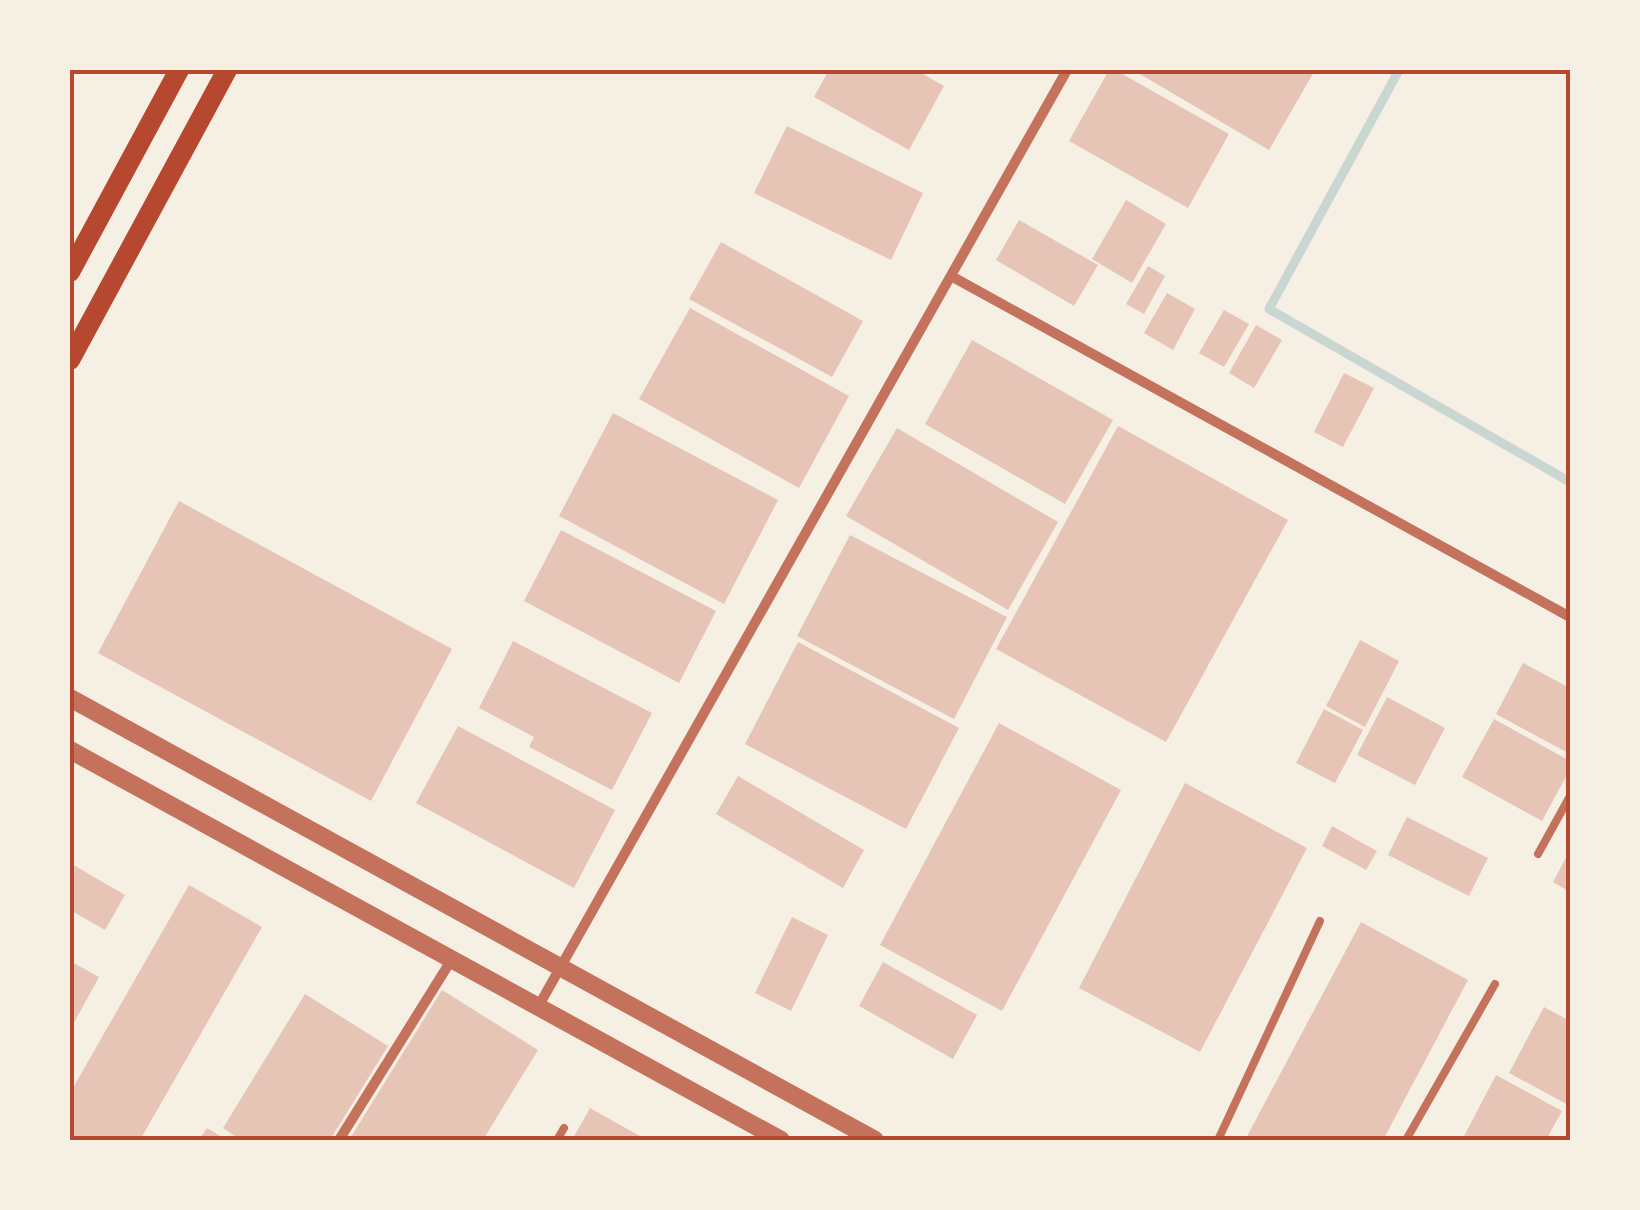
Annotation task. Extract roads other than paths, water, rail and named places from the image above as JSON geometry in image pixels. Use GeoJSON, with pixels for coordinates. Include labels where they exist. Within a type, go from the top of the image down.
{"type":"FeatureCollection","features":[{"type":"Feature","properties":{"kind":"main road"},"geometry":{"type":"LineString","coordinates":[[70,272],[179,70]]}},
{"type":"Feature","properties":{"kind":"main road"},"geometry":{"type":"LineString","coordinates":[[70,360],[227,70]]}},
{"type":"Feature","properties":{"kind":"street"},"geometry":{"type":"LineString","coordinates":[[538,1007],[1067,70]]}},
{"type":"Feature","properties":{"kind":"street"},"geometry":{"type":"LineString","coordinates":[[951,276],[1570,617]]}},
{"type":"Feature","properties":{"kind":"street"},"geometry":{"type":"LineString","coordinates":[[70,698],[875,1140]]}},
{"type":"Feature","properties":{"kind":"street"},"geometry":{"type":"LineString","coordinates":[[70,750],[782,1140]]}},
{"type":"Feature","properties":{"kind":"street"},"geometry":{"type":"LineString","coordinates":[[339,1140],[452,959]]}},
{"type":"Feature","properties":{"kind":"lane"},"geometry":{"type":"LineString","coordinates":[[1538,854],[1570,796]]}},
{"type":"Feature","properties":{"kind":"lane"},"geometry":{"type":"LineString","coordinates":[[1218,1140],[1320,922]]}},
{"type":"Feature","properties":{"kind":"lane"},"geometry":{"type":"LineString","coordinates":[[1406,1140],[1495,984]]}},
{"type":"Feature","properties":{"kind":"lane"},"geometry":{"type":"LineString","coordinates":[[558,1140],[564,1128]]}},
{"type":"Feature","properties":{"kind":"waterway"},"geometry":{"type":"LineString","coordinates":[[1399,70],[1269,309],[1570,482]]}}]}
